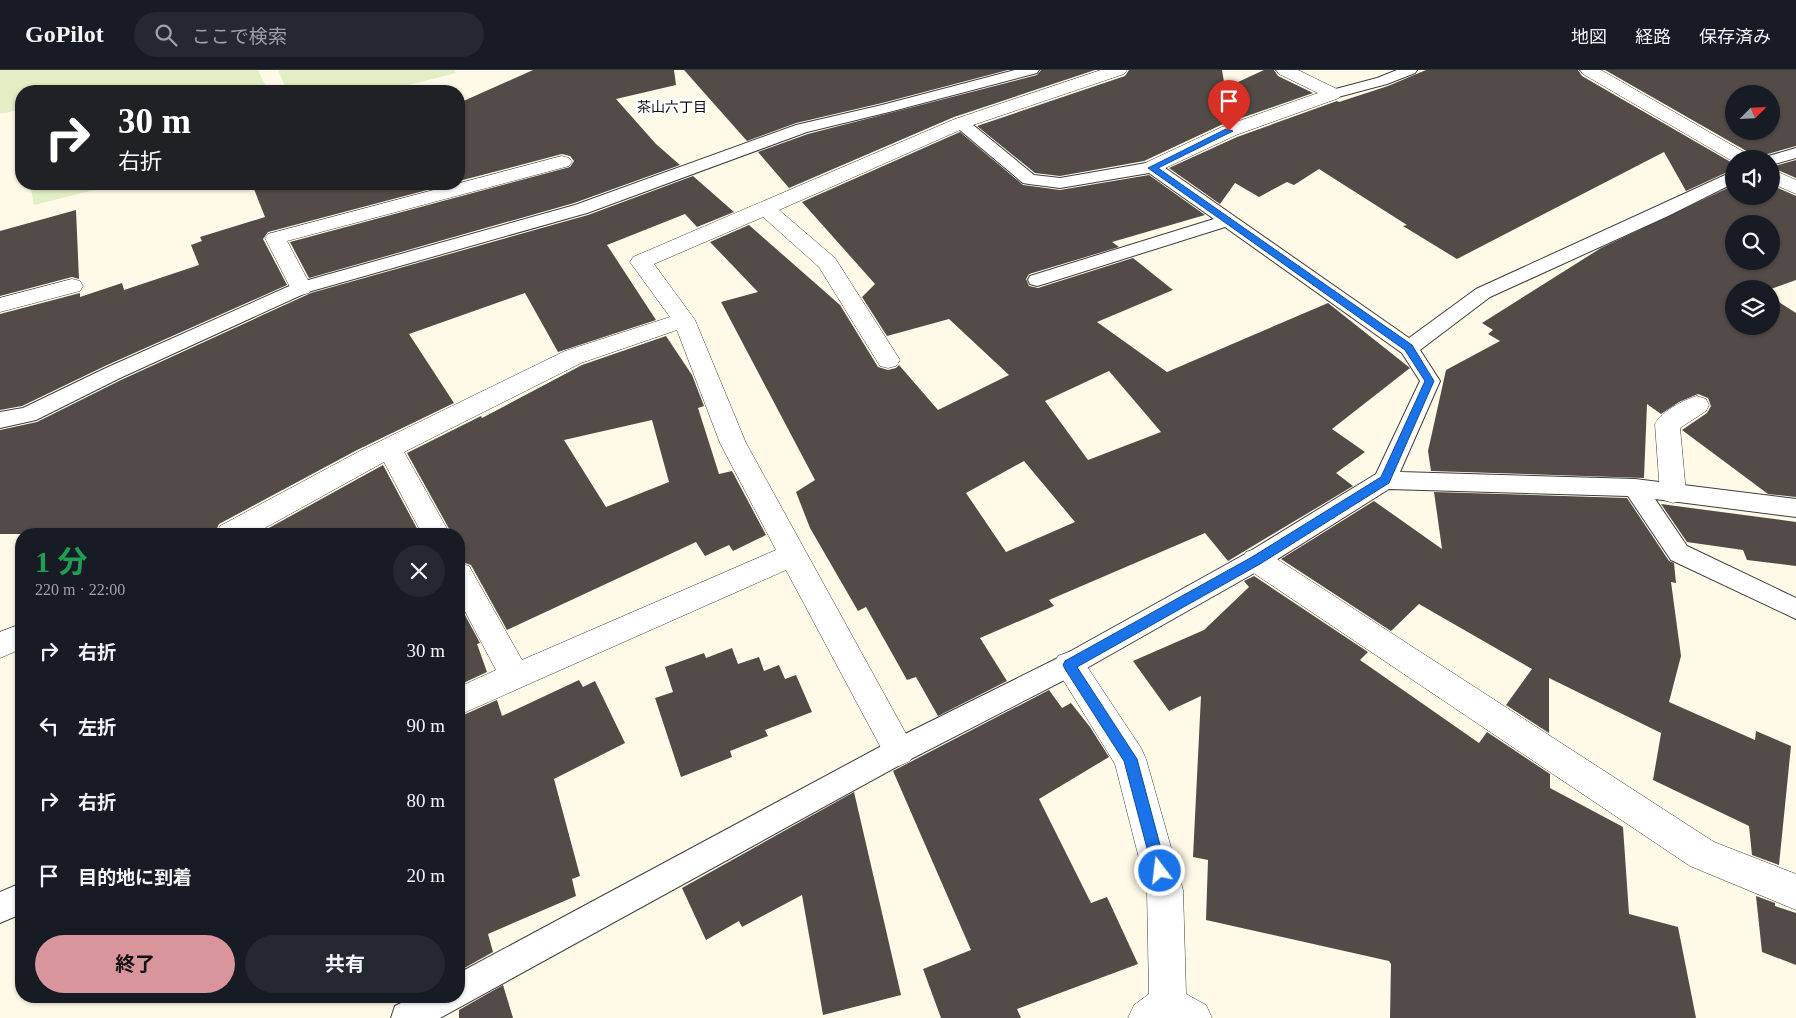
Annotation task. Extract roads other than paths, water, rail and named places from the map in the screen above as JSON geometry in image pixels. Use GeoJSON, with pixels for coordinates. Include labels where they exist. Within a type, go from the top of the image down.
{"type":"FeatureCollection","features":[{"type":"Feature","properties":{"kind":"street"},"geometry":{"type":"LineString","coordinates":[[899,752],[733,444],[684,320],[641,262],[961,123],[1118,70]]}},
{"type":"Feature","properties":{"kind":"street"},"geometry":{"type":"LineString","coordinates":[[1284,70],[1333,94]]}},
{"type":"Feature","properties":{"kind":"street"},"geometry":{"type":"LineString","coordinates":[[1590,70],[1727,150]]}},
{"type":"Feature","properties":{"kind":"street"},"geometry":{"type":"LineString","coordinates":[[1152,168],[1229,131],[1333,94]]}},
{"type":"Feature","properties":{"kind":"street"},"geometry":{"type":"LineString","coordinates":[[465,188],[562,162]]}},
{"type":"Feature","properties":{"kind":"street"},"geometry":{"type":"LineString","coordinates":[[1780,180],[1796,188]]}},
{"type":"Feature","properties":{"kind":"street"},"geometry":{"type":"LineString","coordinates":[[301,288],[275,238],[456,190]]}},
{"type":"Feature","properties":{"kind":"street"},"geometry":{"type":"LineString","coordinates":[[765,208],[827,263],[888,360]]}},
{"type":"Feature","properties":{"kind":"street"},"geometry":{"type":"LineString","coordinates":[[0,305],[72,286]]}},
{"type":"Feature","properties":{"kind":"street"},"geometry":{"type":"LineString","coordinates":[[241,528],[389,448],[573,357],[684,320]]}},
{"type":"Feature","properties":{"kind":"street"},"geometry":{"type":"LineString","coordinates":[[1673,493],[1667,424],[1697,405]]}},
{"type":"Feature","properties":{"kind":"street"},"geometry":{"type":"LineString","coordinates":[[389,448],[433,528]]}},
{"type":"Feature","properties":{"kind":"street"},"geometry":{"type":"LineString","coordinates":[[465,698],[792,555]]}},
{"type":"Feature","properties":{"kind":"street"},"geometry":{"type":"LineString","coordinates":[[1256,560],[1702,854],[1796,892]]}},
{"type":"Feature","properties":{"kind":"street"},"geometry":{"type":"LineString","coordinates":[[465,585],[515,676]]}},
{"type":"Feature","properties":{"kind":"street"},"geometry":{"type":"LineString","coordinates":[[0,645],[15,639]]}},
{"type":"Feature","properties":{"kind":"street"},"geometry":{"type":"LineString","coordinates":[[1069,665],[1130,759],[1165,890],[1169,1013]]}},
{"type":"Feature","properties":{"kind":"lane"},"geometry":{"type":"LineString","coordinates":[[0,420],[28,415],[113,373],[301,288],[581,209],[802,128],[884,109],[1032,70]]}},
{"type":"Feature","properties":{"kind":"lane"},"geometry":{"type":"LineString","coordinates":[[1333,94],[1382,81],[1410,70]]}},
{"type":"Feature","properties":{"kind":"lane"},"geometry":{"type":"LineString","coordinates":[[961,123],[1029,179],[1060,183],[1152,168],[1409,348],[1430,381],[1385,480]]}},
{"type":"Feature","properties":{"kind":"lane"},"geometry":{"type":"LineString","coordinates":[[1780,157],[1796,153]]}},
{"type":"Feature","properties":{"kind":"lane"},"geometry":{"type":"LineString","coordinates":[[1409,348],[1483,293],[1662,212],[1725,180]]}},
{"type":"Feature","properties":{"kind":"lane"},"geometry":{"type":"LineString","coordinates":[[1037,280],[1226,220]]}},
{"type":"Feature","properties":{"kind":"lane"},"geometry":{"type":"LineString","coordinates":[[465,987],[899,752],[1069,665],[1256,560],[1385,480],[1635,488],[1796,508]]}},
{"type":"Feature","properties":{"kind":"lane"},"geometry":{"type":"LineString","coordinates":[[1635,488],[1678,553],[1796,609]]}},
{"type":"Feature","properties":{"kind":"lane"},"geometry":{"type":"LineString","coordinates":[[0,908],[15,901]]}},
{"type":"Feature","properties":{"kind":"lane"},"geometry":{"type":"LineString","coordinates":[[407,1018],[435,1003]]}},
{"type":"Feature","properties":{"kind":"district","name":"茶山六丁目"},"geometry":{"type":"Point","coordinates":[672,107]}}]}
